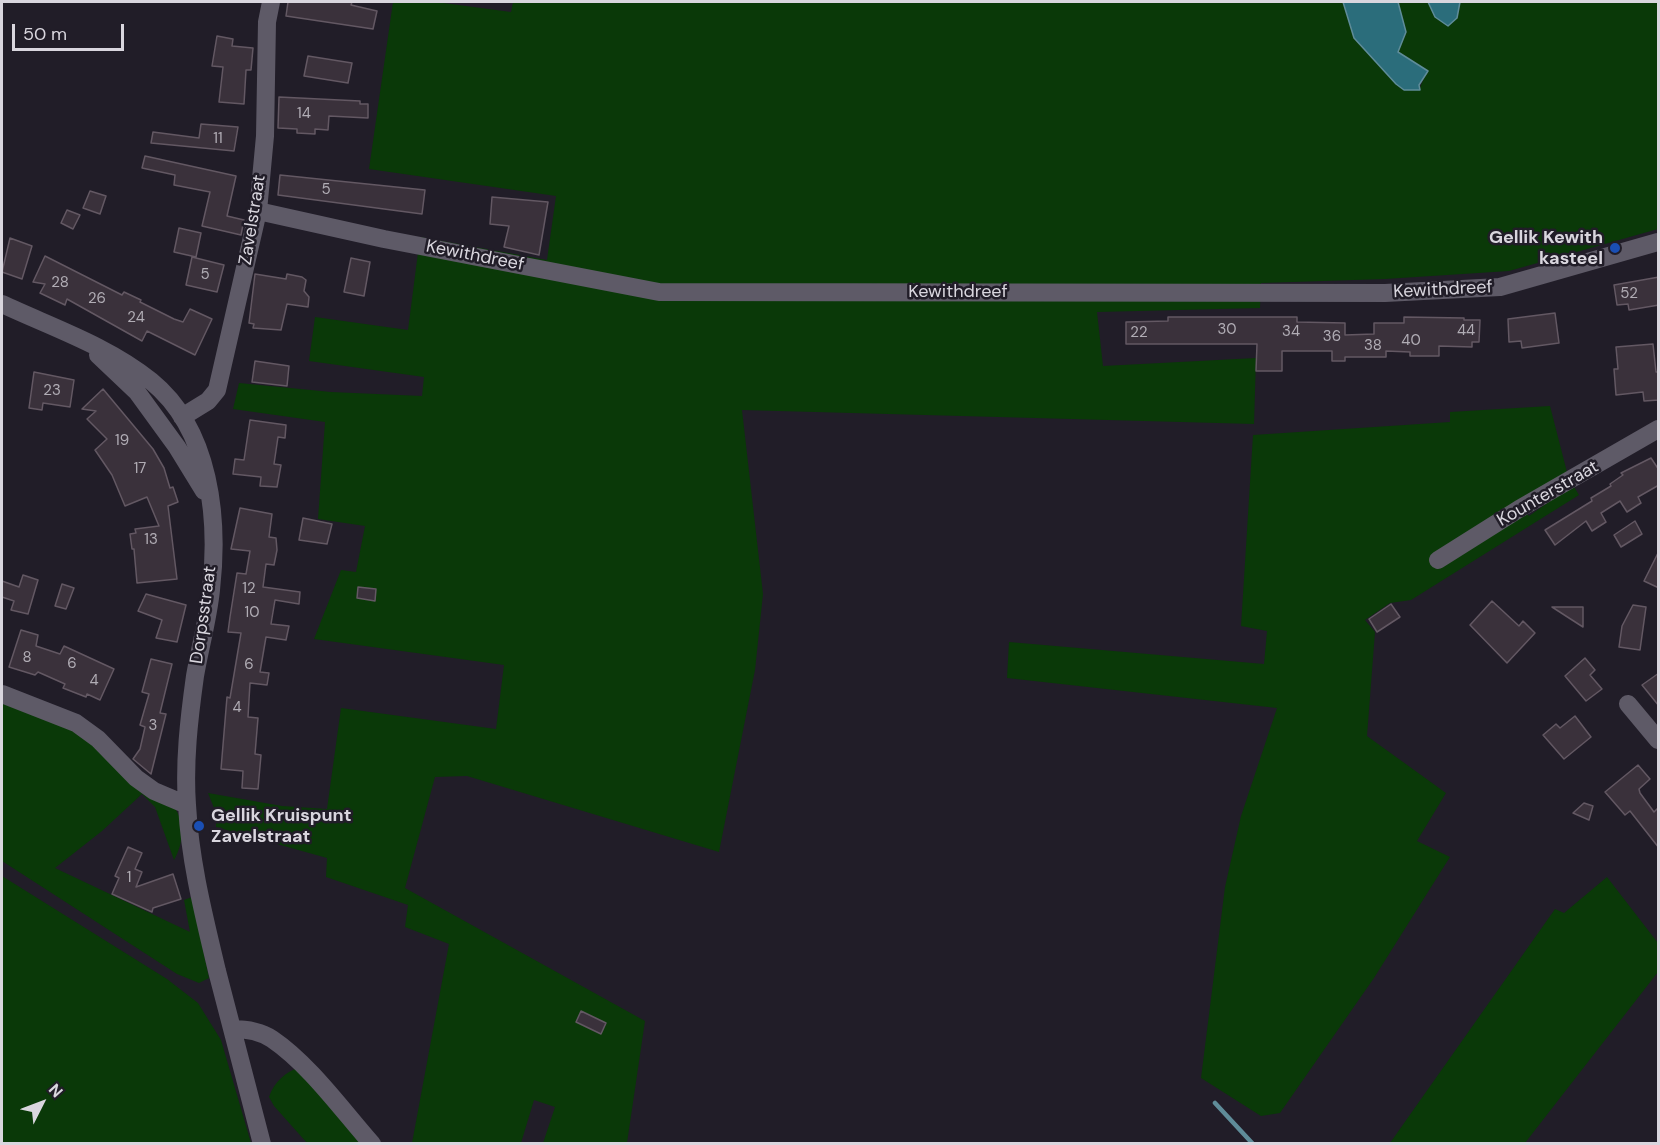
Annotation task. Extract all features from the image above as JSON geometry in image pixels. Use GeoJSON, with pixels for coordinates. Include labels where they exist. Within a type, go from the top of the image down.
{"type":"FeatureCollection","features":[{"type":"Feature","properties":{"kind":"street","name":"Zavelstraat"},"geometry":{"type":"LineString","coordinates":[[182,417],[208,401],[218,390],[258,211],[265,136],[267,22],[271,2]]}},
{"type":"Feature","properties":{"kind":"street","name":"Kewithdreef"},"geometry":{"type":"LineString","coordinates":[[258,211],[384,239],[659,292],[1385,293],[1500,287],[1659,242]]}},
{"type":"Feature","properties":{"kind":"street","name":"Dorpsstraat"},"geometry":{"type":"LineString","coordinates":[[2,304],[124,361],[152,382],[182,417],[199,451],[209,498],[213,542],[211,591],[190,717],[186,757],[187,805],[198,895],[262,1143]]}},
{"type":"Feature","properties":{"kind":"street"},"geometry":{"type":"LineString","coordinates":[[86,343],[136,392],[177,447],[209,498]]}},
{"type":"Feature","properties":{"kind":"street","name":"Kounterstraat"},"geometry":{"type":"LineString","coordinates":[[1438,560],[1519,509],[1659,429]]}},
{"type":"Feature","properties":{"kind":"street"},"geometry":{"type":"LineString","coordinates":[[2,694],[76,723],[98,739],[136,778],[154,791],[187,805]]}},
{"type":"Feature","properties":{"kind":"street"},"geometry":{"type":"LineString","coordinates":[[1628,704],[1659,740]]}},
{"type":"Feature","properties":{"kind":"street"},"geometry":{"type":"LineString","coordinates":[[232,1029],[248,1029],[271,1038],[296,1059],[372,1143]]}},
{"type":"Feature","properties":{"kind":"green space"},"geometry":{"type":"Polygon","coordinates":[[[393,2],[436,2],[511,12],[513,2],[1343,2],[1354,38],[1396,84],[1404,90],[1419,90],[1427,71],[1398,52],[1406,32],[1398,2],[1428,2],[1435,17],[1459,11],[1460,2],[1658,2],[1658,229],[1509,271],[1385,279],[1261,283],[1260,308],[1097,312],[1103,366],[1256,358],[1254,424],[742,410],[763,594],[755,670],[719,852],[467,776],[435,777],[405,888],[645,1021],[627,1143],[543,1143],[555,1107],[534,1100],[521,1143],[412,1143],[449,944],[405,927],[408,905],[326,877],[327,858],[216,827],[216,813],[208,793],[282,806],[327,809],[341,708],[496,729],[504,665],[314,639],[341,570],[356,572],[365,526],[318,519],[325,422],[233,409],[239,383],[331,392],[422,396],[424,377],[309,361],[315,317],[408,330],[420,237],[547,260],[556,196],[369,169],[393,2]]]}},
{"type":"Feature","properties":{"kind":"green space"},"geometry":{"type":"Polygon","coordinates":[[[1550,406],[1568,476],[1521,506],[1529,516],[1573,485],[1579,495],[1411,600],[1390,603],[1365,620],[1375,632],[1367,736],[1446,793],[1417,841],[1450,857],[1374,978],[1280,1113],[1261,1116],[1201,1078],[1225,887],[1241,816],[1277,708],[1007,678],[1009,642],[1264,664],[1267,631],[1241,626],[1253,435],[1450,422],[1450,412],[1550,406]]]}},
{"type":"Feature","properties":{"kind":"green space"},"geometry":{"type":"Polygon","coordinates":[[[2,700],[83,734],[176,810],[181,822],[182,835],[174,860],[155,807],[142,794],[102,831],[55,868],[190,932],[184,900],[192,897],[209,978],[199,983],[177,974],[2,861],[2,700]]]}},
{"type":"Feature","properties":{"kind":"green space"},"geometry":{"type":"Polygon","coordinates":[[[2,876],[167,979],[198,1003],[221,1040],[251,1143],[2,1143],[2,876]]]}},
{"type":"Feature","properties":{"kind":"green space"},"geometry":{"type":"Polygon","coordinates":[[[1607,877],[1658,943],[1658,972],[1525,1143],[1390,1143],[1555,909],[1564,913],[1607,877]]]}},
{"type":"Feature","properties":{"kind":"green space"},"geometry":{"type":"Polygon","coordinates":[[[301,1067],[368,1143],[307,1143],[274,1106],[269,1097],[277,1082],[286,1074],[301,1067]]]}},
{"type":"Feature","properties":{"kind":"water"},"geometry":{"type":"Polygon","coordinates":[[[1343,2],[1398,2],[1406,32],[1398,52],[1428,71],[1419,85],[1420,90],[1404,90],[1396,84],[1354,38],[1343,2]]]}},
{"type":"Feature","properties":{"kind":"water"},"geometry":{"type":"Polygon","coordinates":[[[1428,2],[1460,2],[1457,18],[1448,26],[1435,17],[1428,2]]]}},
{"type":"Feature","properties":{"kind":"building"},"geometry":{"type":"Polygon","coordinates":[[[288,2],[352,2],[351,5],[377,11],[373,29],[286,16],[288,2]]]}},
{"type":"Feature","properties":{"kind":"building"},"geometry":{"type":"Polygon","coordinates":[[[217,36],[233,39],[232,46],[253,48],[251,70],[246,70],[244,104],[219,102],[223,67],[212,66],[217,36]]]}},
{"type":"Feature","properties":{"kind":"building"},"geometry":{"type":"Polygon","coordinates":[[[308,56],[352,63],[348,83],[304,76],[308,56]]]}},
{"type":"Feature","properties":{"kind":"building"},"geometry":{"type":"Polygon","coordinates":[[[279,97],[360,101],[360,104],[368,104],[368,118],[329,116],[328,130],[315,129],[315,134],[297,133],[297,129],[278,128],[279,97]]]}},
{"type":"Feature","properties":{"kind":"building"},"geometry":{"type":"Polygon","coordinates":[[[201,124],[238,127],[234,151],[151,143],[153,132],[199,138],[201,124]]]}},
{"type":"Feature","properties":{"kind":"building"},"geometry":{"type":"Polygon","coordinates":[[[145,156],[236,176],[227,216],[244,220],[241,235],[202,226],[210,192],[174,185],[175,175],[142,168],[145,156]]]}},
{"type":"Feature","properties":{"kind":"building"},"geometry":{"type":"Polygon","coordinates":[[[280,175],[425,190],[422,214],[278,195],[280,175]]]}},
{"type":"Feature","properties":{"kind":"building"},"geometry":{"type":"Polygon","coordinates":[[[90,191],[106,196],[100,214],[83,208],[90,191]]]}},
{"type":"Feature","properties":{"kind":"building"},"geometry":{"type":"Polygon","coordinates":[[[492,197],[548,202],[539,255],[504,247],[509,226],[490,224],[492,197]]]}},
{"type":"Feature","properties":{"kind":"building"},"geometry":{"type":"Polygon","coordinates":[[[67,210],[80,215],[73,229],[61,223],[67,210]]]}},
{"type":"Feature","properties":{"kind":"building"},"geometry":{"type":"Polygon","coordinates":[[[179,228],[201,233],[196,257],[174,252],[179,228]]]}},
{"type":"Feature","properties":{"kind":"building"},"geometry":{"type":"Polygon","coordinates":[[[10,238],[32,246],[22,279],[2,272],[10,238]]]}},
{"type":"Feature","properties":{"kind":"building"},"geometry":{"type":"Polygon","coordinates":[[[45,256],[122,295],[124,292],[141,300],[140,302],[174,319],[183,322],[190,309],[212,319],[195,355],[147,331],[142,341],[67,299],[65,305],[40,293],[45,284],[33,282],[45,256]]]}},
{"type":"Feature","properties":{"kind":"building"},"geometry":{"type":"Polygon","coordinates":[[[192,257],[224,265],[217,292],[186,285],[192,257]]]}},
{"type":"Feature","properties":{"kind":"building"},"geometry":{"type":"Polygon","coordinates":[[[351,258],[370,262],[364,296],[344,292],[351,258]]]}},
{"type":"Feature","properties":{"kind":"building"},"geometry":{"type":"Polygon","coordinates":[[[255,274],[286,279],[287,274],[302,277],[306,280],[304,291],[309,297],[308,307],[287,304],[281,330],[253,328],[254,324],[249,323],[255,274]]]}},
{"type":"Feature","properties":{"kind":"building"},"geometry":{"type":"Polygon","coordinates":[[[1659,277],[1659,305],[1629,310],[1628,304],[1617,305],[1614,285],[1659,277]]]}},
{"type":"Feature","properties":{"kind":"building"},"geometry":{"type":"Polygon","coordinates":[[[1555,313],[1559,343],[1522,348],[1521,341],[1509,342],[1508,319],[1555,313]]]}},
{"type":"Feature","properties":{"kind":"building"},"geometry":{"type":"Polygon","coordinates":[[[1168,317],[1297,317],[1297,322],[1345,323],[1345,335],[1374,334],[1374,323],[1404,323],[1404,317],[1480,320],[1479,342],[1472,342],[1472,347],[1439,346],[1439,356],[1410,356],[1410,352],[1386,351],[1386,357],[1345,357],[1345,361],[1332,361],[1332,351],[1282,351],[1282,371],[1256,371],[1257,344],[1126,344],[1126,322],[1168,321],[1168,317]]]}},
{"type":"Feature","properties":{"kind":"building"},"geometry":{"type":"Polygon","coordinates":[[[1653,344],[1656,372],[1659,372],[1659,400],[1644,401],[1643,392],[1616,395],[1614,369],[1618,369],[1616,347],[1653,344]]]}},
{"type":"Feature","properties":{"kind":"building"},"geometry":{"type":"Polygon","coordinates":[[[255,361],[289,366],[287,386],[252,382],[255,361]]]}},
{"type":"Feature","properties":{"kind":"building"},"geometry":{"type":"Polygon","coordinates":[[[34,372],[74,380],[70,407],[43,403],[42,410],[29,408],[34,372]]]}},
{"type":"Feature","properties":{"kind":"building"},"geometry":{"type":"Polygon","coordinates":[[[103,389],[153,449],[164,468],[170,488],[173,487],[178,502],[168,506],[177,579],[137,583],[134,549],[132,549],[130,534],[136,533],[135,529],[159,526],[147,497],[125,506],[112,475],[95,450],[107,439],[87,419],[96,411],[82,409],[103,389]]]}},
{"type":"Feature","properties":{"kind":"building"},"geometry":{"type":"Polygon","coordinates":[[[250,420],[286,425],[285,438],[278,437],[274,464],[281,465],[277,487],[260,486],[261,477],[233,474],[235,459],[244,460],[250,420]]]}},
{"type":"Feature","properties":{"kind":"building"},"geometry":{"type":"Polygon","coordinates":[[[1651,458],[1659,470],[1659,485],[1638,497],[1641,503],[1627,512],[1620,501],[1601,513],[1606,522],[1592,531],[1586,521],[1555,545],[1545,530],[1592,501],[1591,498],[1611,486],[1610,484],[1623,475],[1621,473],[1651,458]]]}},
{"type":"Feature","properties":{"kind":"building"},"geometry":{"type":"Polygon","coordinates":[[[240,508],[272,514],[269,537],[276,538],[277,550],[274,565],[266,564],[263,587],[300,592],[299,604],[275,600],[271,624],[289,626],[286,640],[266,637],[260,672],[269,673],[267,685],[250,683],[248,717],[258,718],[255,754],[261,755],[258,789],[242,788],[243,771],[221,769],[227,697],[230,698],[241,633],[228,632],[237,573],[246,574],[250,551],[231,549],[240,508]]]}},
{"type":"Feature","properties":{"kind":"building"},"geometry":{"type":"Polygon","coordinates":[[[303,518],[332,524],[327,544],[299,540],[303,518]]]}},
{"type":"Feature","properties":{"kind":"building"},"geometry":{"type":"Polygon","coordinates":[[[1635,521],[1642,534],[1621,547],[1614,535],[1635,521]]]}},
{"type":"Feature","properties":{"kind":"building"},"geometry":{"type":"Polygon","coordinates":[[[1659,551],[1659,588],[1644,581],[1659,551]]]}},
{"type":"Feature","properties":{"kind":"building"},"geometry":{"type":"Polygon","coordinates":[[[23,575],[38,580],[28,614],[11,610],[14,601],[2,597],[2,581],[19,587],[23,575]]]}},
{"type":"Feature","properties":{"kind":"building"},"geometry":{"type":"Polygon","coordinates":[[[62,584],[74,588],[66,609],[55,606],[62,584]]]}},
{"type":"Feature","properties":{"kind":"building"},"geometry":{"type":"Polygon","coordinates":[[[358,587],[376,589],[375,601],[357,598],[358,587]]]}},
{"type":"Feature","properties":{"kind":"building"},"geometry":{"type":"Polygon","coordinates":[[[146,594],[186,605],[177,642],[156,638],[162,620],[138,611],[146,594]]]}},
{"type":"Feature","properties":{"kind":"building"},"geometry":{"type":"Polygon","coordinates":[[[1492,601],[1519,626],[1523,621],[1535,633],[1507,663],[1470,625],[1492,601]]]}},
{"type":"Feature","properties":{"kind":"building"},"geometry":{"type":"Polygon","coordinates":[[[1391,604],[1400,617],[1377,632],[1369,619],[1391,604]]]}},
{"type":"Feature","properties":{"kind":"building"},"geometry":{"type":"Polygon","coordinates":[[[1633,605],[1646,607],[1640,650],[1619,647],[1622,626],[1633,605]]]}},
{"type":"Feature","properties":{"kind":"building"},"geometry":{"type":"Polygon","coordinates":[[[1552,607],[1583,607],[1583,627],[1569,618],[1552,607]]]}},
{"type":"Feature","properties":{"kind":"building"},"geometry":{"type":"Polygon","coordinates":[[[21,630],[38,635],[36,646],[60,654],[64,646],[114,669],[100,700],[63,688],[65,684],[38,672],[35,675],[9,667],[21,630]]]}},
{"type":"Feature","properties":{"kind":"building"},"geometry":{"type":"Polygon","coordinates":[[[1585,658],[1595,670],[1590,675],[1602,689],[1586,701],[1565,676],[1585,658]]]}},
{"type":"Feature","properties":{"kind":"building"},"geometry":{"type":"Polygon","coordinates":[[[151,659],[172,664],[160,713],[166,714],[151,774],[133,759],[140,749],[145,727],[140,725],[149,694],[142,692],[151,659]]]}},
{"type":"Feature","properties":{"kind":"building"},"geometry":{"type":"Polygon","coordinates":[[[1659,673],[1659,706],[1642,685],[1659,673]]]}},
{"type":"Feature","properties":{"kind":"building"},"geometry":{"type":"Polygon","coordinates":[[[1575,716],[1591,737],[1564,759],[1543,735],[1556,724],[1560,728],[1575,716]]]}},
{"type":"Feature","properties":{"kind":"building"},"geometry":{"type":"Polygon","coordinates":[[[1638,765],[1650,779],[1639,789],[1640,793],[1654,812],[1659,807],[1659,848],[1630,811],[1625,815],[1605,792],[1638,765]]]}},
{"type":"Feature","properties":{"kind":"building"},"geometry":{"type":"Polygon","coordinates":[[[1584,803],[1593,806],[1589,820],[1573,813],[1584,803]]]}},
{"type":"Feature","properties":{"kind":"building"},"geometry":{"type":"Polygon","coordinates":[[[128,847],[142,853],[135,869],[142,872],[136,887],[173,874],[181,899],[153,908],[152,912],[112,894],[119,878],[115,876],[128,847]]]}},
{"type":"Feature","properties":{"kind":"building"},"geometry":{"type":"Polygon","coordinates":[[[581,1011],[606,1023],[601,1034],[576,1022],[581,1011]]]}},
{"type":"Feature","properties":{"kind":"waterway"},"geometry":{"type":"LineString","coordinates":[[1215,1103],[1253,1144]]}},
{"type":"Feature","properties":{"kind":"place","name":"Gellik Kewith kasteel"},"geometry":{"type":"Point","coordinates":[1615,248]}},
{"type":"Feature","properties":{"kind":"place","name":"Gellik Kruispunt Zavelstraat"},"geometry":{"type":"Point","coordinates":[199,826]}}]}
